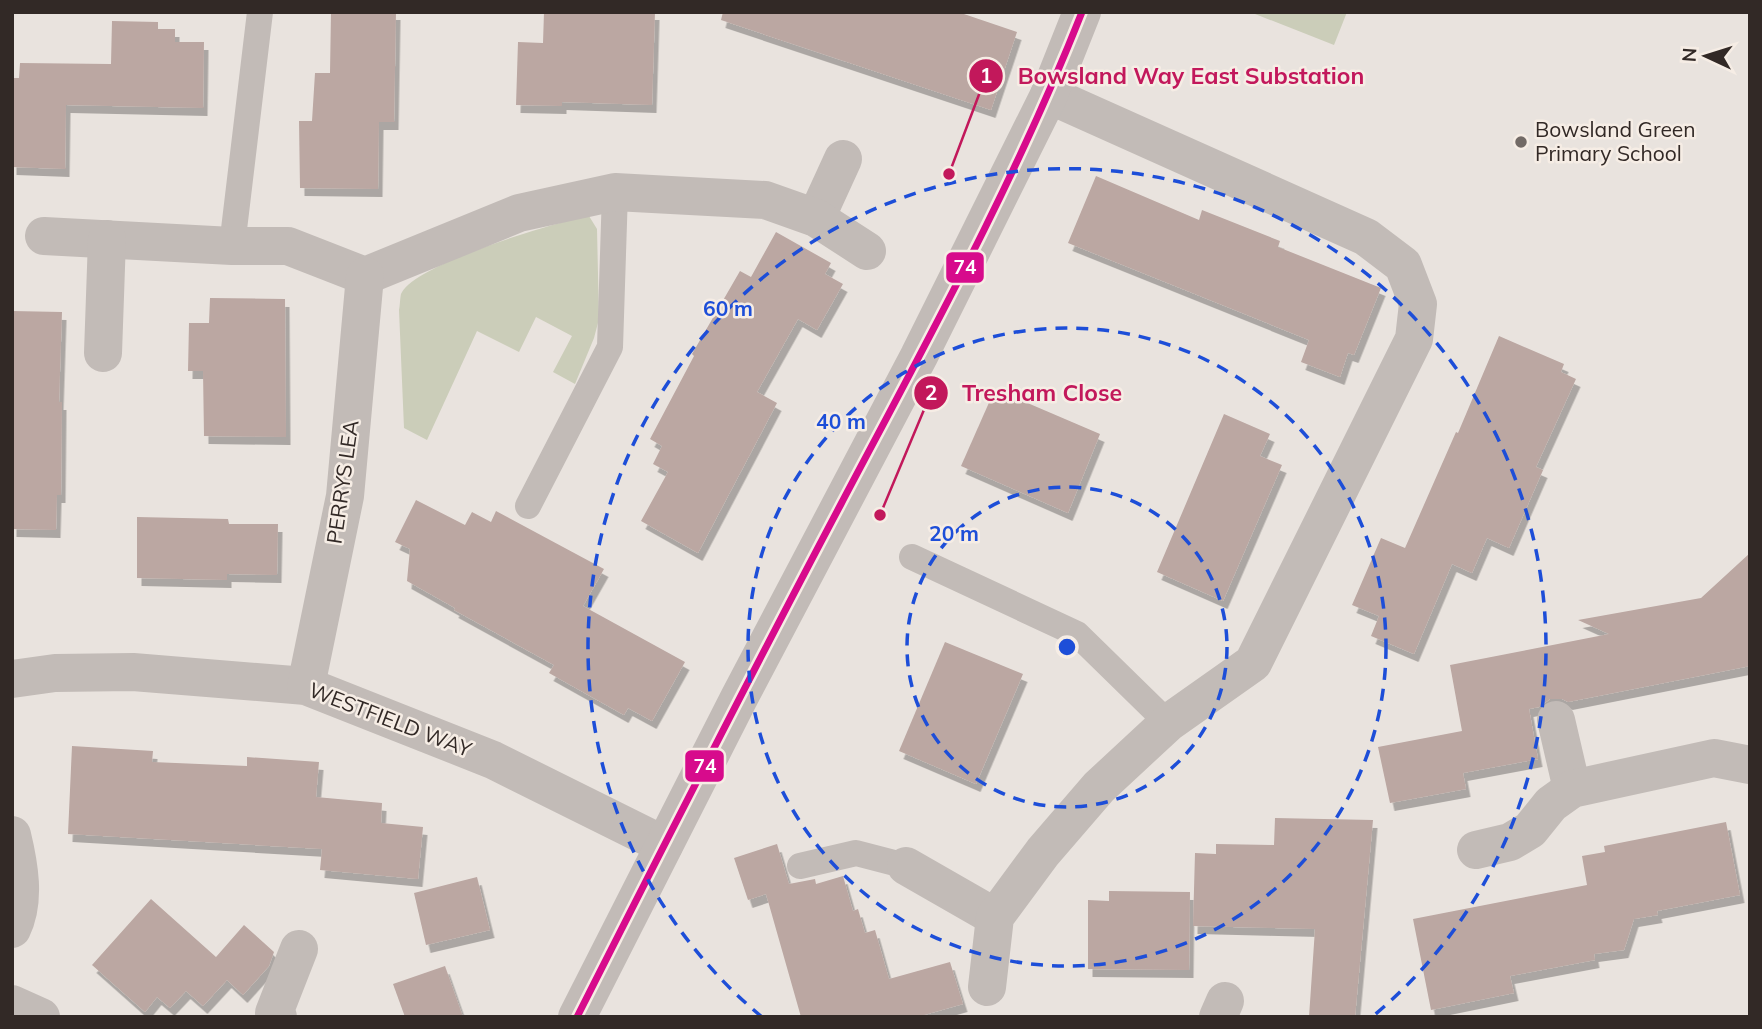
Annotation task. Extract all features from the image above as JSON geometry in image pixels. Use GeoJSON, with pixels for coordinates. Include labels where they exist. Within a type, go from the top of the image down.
{"type":"FeatureCollection","features":[{"type":"Feature","properties":{"kind":"street"},"geometry":{"type":"LineString","coordinates":[[577,1017],[919,356],[1049,95],[1082,12]]}},
{"type":"Feature","properties":{"kind":"street"},"geometry":{"type":"LineString","coordinates":[[987,987],[995,917],[1043,852],[1099,787],[1168,723],[1253,663],[1414,338],[1418,304],[1403,265],[1366,237],[1049,95]]}},
{"type":"Feature","properties":{"kind":"street"},"geometry":{"type":"LineString","coordinates":[[816,218],[843,159]]}},
{"type":"Feature","properties":{"kind":"street"},"geometry":{"type":"LineString","coordinates":[[44,236],[232,246],[288,246],[365,276],[519,213],[615,192],[765,200],[816,218],[867,251]]}},
{"type":"Feature","properties":{"kind":"street"},"geometry":{"type":"LineString","coordinates":[[103,353],[107,239]]}},
{"type":"Feature","properties":{"kind":"street","name":"PERRYS LEA"},"geometry":{"type":"LineString","coordinates":[[306,686],[345,496],[365,276]]}},
{"type":"Feature","properties":{"kind":"street","name":"WESTFIELD WAY"},"geometry":{"type":"LineString","coordinates":[[12,679],[55,673],[133,672],[306,686],[493,760],[664,845]]}},
{"type":"Feature","properties":{"kind":"street"},"geometry":{"type":"LineString","coordinates":[[1556,720],[1572,789]]}},
{"type":"Feature","properties":{"kind":"street"},"geometry":{"type":"LineString","coordinates":[[1476,850],[1510,842],[1530,830],[1551,804],[1572,789],[1714,758],[1750,765]]}},
{"type":"Feature","properties":{"kind":"street"},"geometry":{"type":"LineString","coordinates":[[12,835],[17,855],[20,893],[16,922],[12,929]]}},
{"type":"Feature","properties":{"kind":"street"},"geometry":{"type":"LineString","coordinates":[[905,866],[995,917]]}},
{"type":"Feature","properties":{"kind":"street"},"geometry":{"type":"LineString","coordinates":[[273,1016],[299,949]]}},
{"type":"Feature","properties":{"kind":"street"},"geometry":{"type":"LineString","coordinates":[[12,1004],[41,1017]]}},
{"type":"Feature","properties":{"kind":"lane"},"geometry":{"type":"LineString","coordinates":[[232,246],[260,12]]}},
{"type":"Feature","properties":{"kind":"lane"},"geometry":{"type":"LineString","coordinates":[[528,506],[610,347],[615,192]]}},
{"type":"Feature","properties":{"kind":"lane"},"geometry":{"type":"LineString","coordinates":[[912,557],[1077,634],[1168,723]]}},
{"type":"Feature","properties":{"kind":"lane"},"geometry":{"type":"LineString","coordinates":[[800,866],[856,853],[905,866]]}},
{"type":"Feature","properties":{"kind":"green space"},"geometry":{"type":"Polygon","coordinates":[[[1250,12],[1347,12],[1334,45],[1250,12]]]}},
{"type":"Feature","properties":{"kind":"green space"},"geometry":{"type":"Polygon","coordinates":[[[589,216],[597,229],[599,319],[575,384],[553,372],[572,336],[536,317],[519,352],[477,331],[427,440],[404,428],[399,310],[401,294],[411,282],[431,270],[488,246],[589,216]]]}},
{"type":"Feature","properties":{"kind":"building"},"geometry":{"type":"Polygon","coordinates":[[[331,12],[396,12],[394,122],[379,122],[378,189],[300,188],[299,121],[312,121],[315,73],[330,73],[331,12]]]}},
{"type":"Feature","properties":{"kind":"building"},"geometry":{"type":"Polygon","coordinates":[[[544,12],[655,12],[652,105],[562,102],[562,106],[516,105],[518,42],[543,43],[544,12]]]}},
{"type":"Feature","properties":{"kind":"building"},"geometry":{"type":"Polygon","coordinates":[[[723,12],[958,12],[1017,32],[991,110],[721,20],[723,12]]]}},
{"type":"Feature","properties":{"kind":"building"},"geometry":{"type":"Polygon","coordinates":[[[112,21],[158,22],[158,29],[175,29],[175,42],[204,42],[203,108],[66,105],[65,169],[12,167],[12,78],[19,78],[20,63],[111,64],[112,21]]]}},
{"type":"Feature","properties":{"kind":"building"},"geometry":{"type":"Polygon","coordinates":[[[1096,176],[1199,220],[1202,210],[1280,241],[1278,247],[1381,288],[1354,355],[1348,353],[1340,377],[1301,362],[1309,340],[1068,243],[1096,176]]]}},
{"type":"Feature","properties":{"kind":"building"},"geometry":{"type":"Polygon","coordinates":[[[776,232],[831,263],[825,274],[843,284],[817,330],[798,319],[757,392],[777,403],[698,553],[641,521],[668,472],[653,464],[662,446],[650,439],[694,356],[692,354],[740,271],[751,277],[776,232]]]}},
{"type":"Feature","properties":{"kind":"building"},"geometry":{"type":"Polygon","coordinates":[[[210,298],[285,299],[286,437],[204,436],[203,371],[188,371],[189,323],[209,323],[210,298]]]}},
{"type":"Feature","properties":{"kind":"building"},"geometry":{"type":"Polygon","coordinates":[[[12,311],[62,312],[59,402],[62,402],[61,495],[57,495],[56,530],[12,529],[12,311]]]}},
{"type":"Feature","properties":{"kind":"building"},"geometry":{"type":"Polygon","coordinates":[[[1499,336],[1564,364],[1561,372],[1576,379],[1536,467],[1543,470],[1509,548],[1487,538],[1472,573],[1452,564],[1414,654],[1371,636],[1379,616],[1352,605],[1381,538],[1405,548],[1499,336]]]}},
{"type":"Feature","properties":{"kind":"building"},"geometry":{"type":"Polygon","coordinates":[[[995,389],[1100,434],[1068,513],[961,466],[995,389]]]}},
{"type":"Feature","properties":{"kind":"building"},"geometry":{"type":"Polygon","coordinates":[[[1224,414],[1270,434],[1260,456],[1282,465],[1223,601],[1157,572],[1224,414]]]}},
{"type":"Feature","properties":{"kind":"building"},"geometry":{"type":"Polygon","coordinates":[[[416,500],[465,525],[472,512],[491,522],[496,511],[604,569],[583,606],[685,662],[652,721],[628,708],[624,715],[549,673],[554,665],[407,581],[410,549],[395,542],[416,500]]]}},
{"type":"Feature","properties":{"kind":"building"},"geometry":{"type":"Polygon","coordinates":[[[137,517],[228,519],[229,524],[278,524],[277,575],[227,574],[227,580],[137,578],[137,517]]]}},
{"type":"Feature","properties":{"kind":"building"},"geometry":{"type":"Polygon","coordinates":[[[1750,553],[1750,666],[1568,702],[1550,699],[1539,707],[1529,709],[1538,759],[1463,773],[1466,789],[1390,803],[1378,747],[1462,731],[1450,665],[1609,634],[1578,620],[1701,598],[1750,553]]]}},
{"type":"Feature","properties":{"kind":"building"},"geometry":{"type":"Polygon","coordinates":[[[945,642],[1023,674],[976,784],[899,751],[945,642]]]}},
{"type":"Feature","properties":{"kind":"building"},"geometry":{"type":"Polygon","coordinates":[[[72,746],[153,751],[152,762],[247,766],[247,757],[319,762],[316,797],[382,803],[381,823],[423,827],[418,879],[320,870],[322,849],[68,834],[72,746]]]}},
{"type":"Feature","properties":{"kind":"building"},"geometry":{"type":"Polygon","coordinates":[[[1275,818],[1373,820],[1355,1017],[1309,1017],[1315,929],[1193,926],[1195,853],[1216,854],[1216,844],[1274,845],[1275,818]]]}},
{"type":"Feature","properties":{"kind":"building"},"geometry":{"type":"Polygon","coordinates":[[[1726,822],[1740,895],[1657,911],[1658,915],[1634,919],[1624,950],[1594,954],[1595,960],[1510,976],[1514,993],[1431,1010],[1413,919],[1587,885],[1582,856],[1605,852],[1604,846],[1726,822]]]}},
{"type":"Feature","properties":{"kind":"building"},"geometry":{"type":"Polygon","coordinates":[[[777,844],[789,884],[815,879],[816,884],[843,876],[853,911],[858,909],[865,933],[875,930],[889,979],[950,962],[963,1004],[917,1017],[801,1017],[766,894],[748,900],[734,858],[777,844]]]}},
{"type":"Feature","properties":{"kind":"building"},"geometry":{"type":"Polygon","coordinates":[[[477,877],[490,930],[426,945],[414,893],[477,877]]]}},
{"type":"Feature","properties":{"kind":"building"},"geometry":{"type":"Polygon","coordinates":[[[1109,891],[1190,892],[1189,970],[1088,969],[1088,900],[1109,901],[1109,891]]]}},
{"type":"Feature","properties":{"kind":"building"},"geometry":{"type":"Polygon","coordinates":[[[151,899],[216,957],[244,925],[274,952],[269,966],[243,995],[227,980],[203,1006],[186,991],[170,1008],[157,997],[145,1012],[92,965],[151,899]]]}},
{"type":"Feature","properties":{"kind":"building"},"geometry":{"type":"Polygon","coordinates":[[[445,966],[463,1017],[405,1017],[393,984],[445,966]]]}},
{"type":"Feature","properties":{"kind":"transit line","name":"74"},"geometry":{"type":"LineString","coordinates":[[577,1017],[999,200],[1082,12]]}},
{"type":"Feature","properties":{"kind":"place","name":"Bowsland Green Primary School"},"geometry":{"type":"Point","coordinates":[1521,142]}},
{"type":"Feature","properties":{"kind":"place","name":"Bowsland Way East Substation"},"geometry":{"type":"Point","coordinates":[949,174]}},
{"type":"Feature","properties":{"kind":"place","name":"Tresham Close"},"geometry":{"type":"Point","coordinates":[880,515]}}]}
